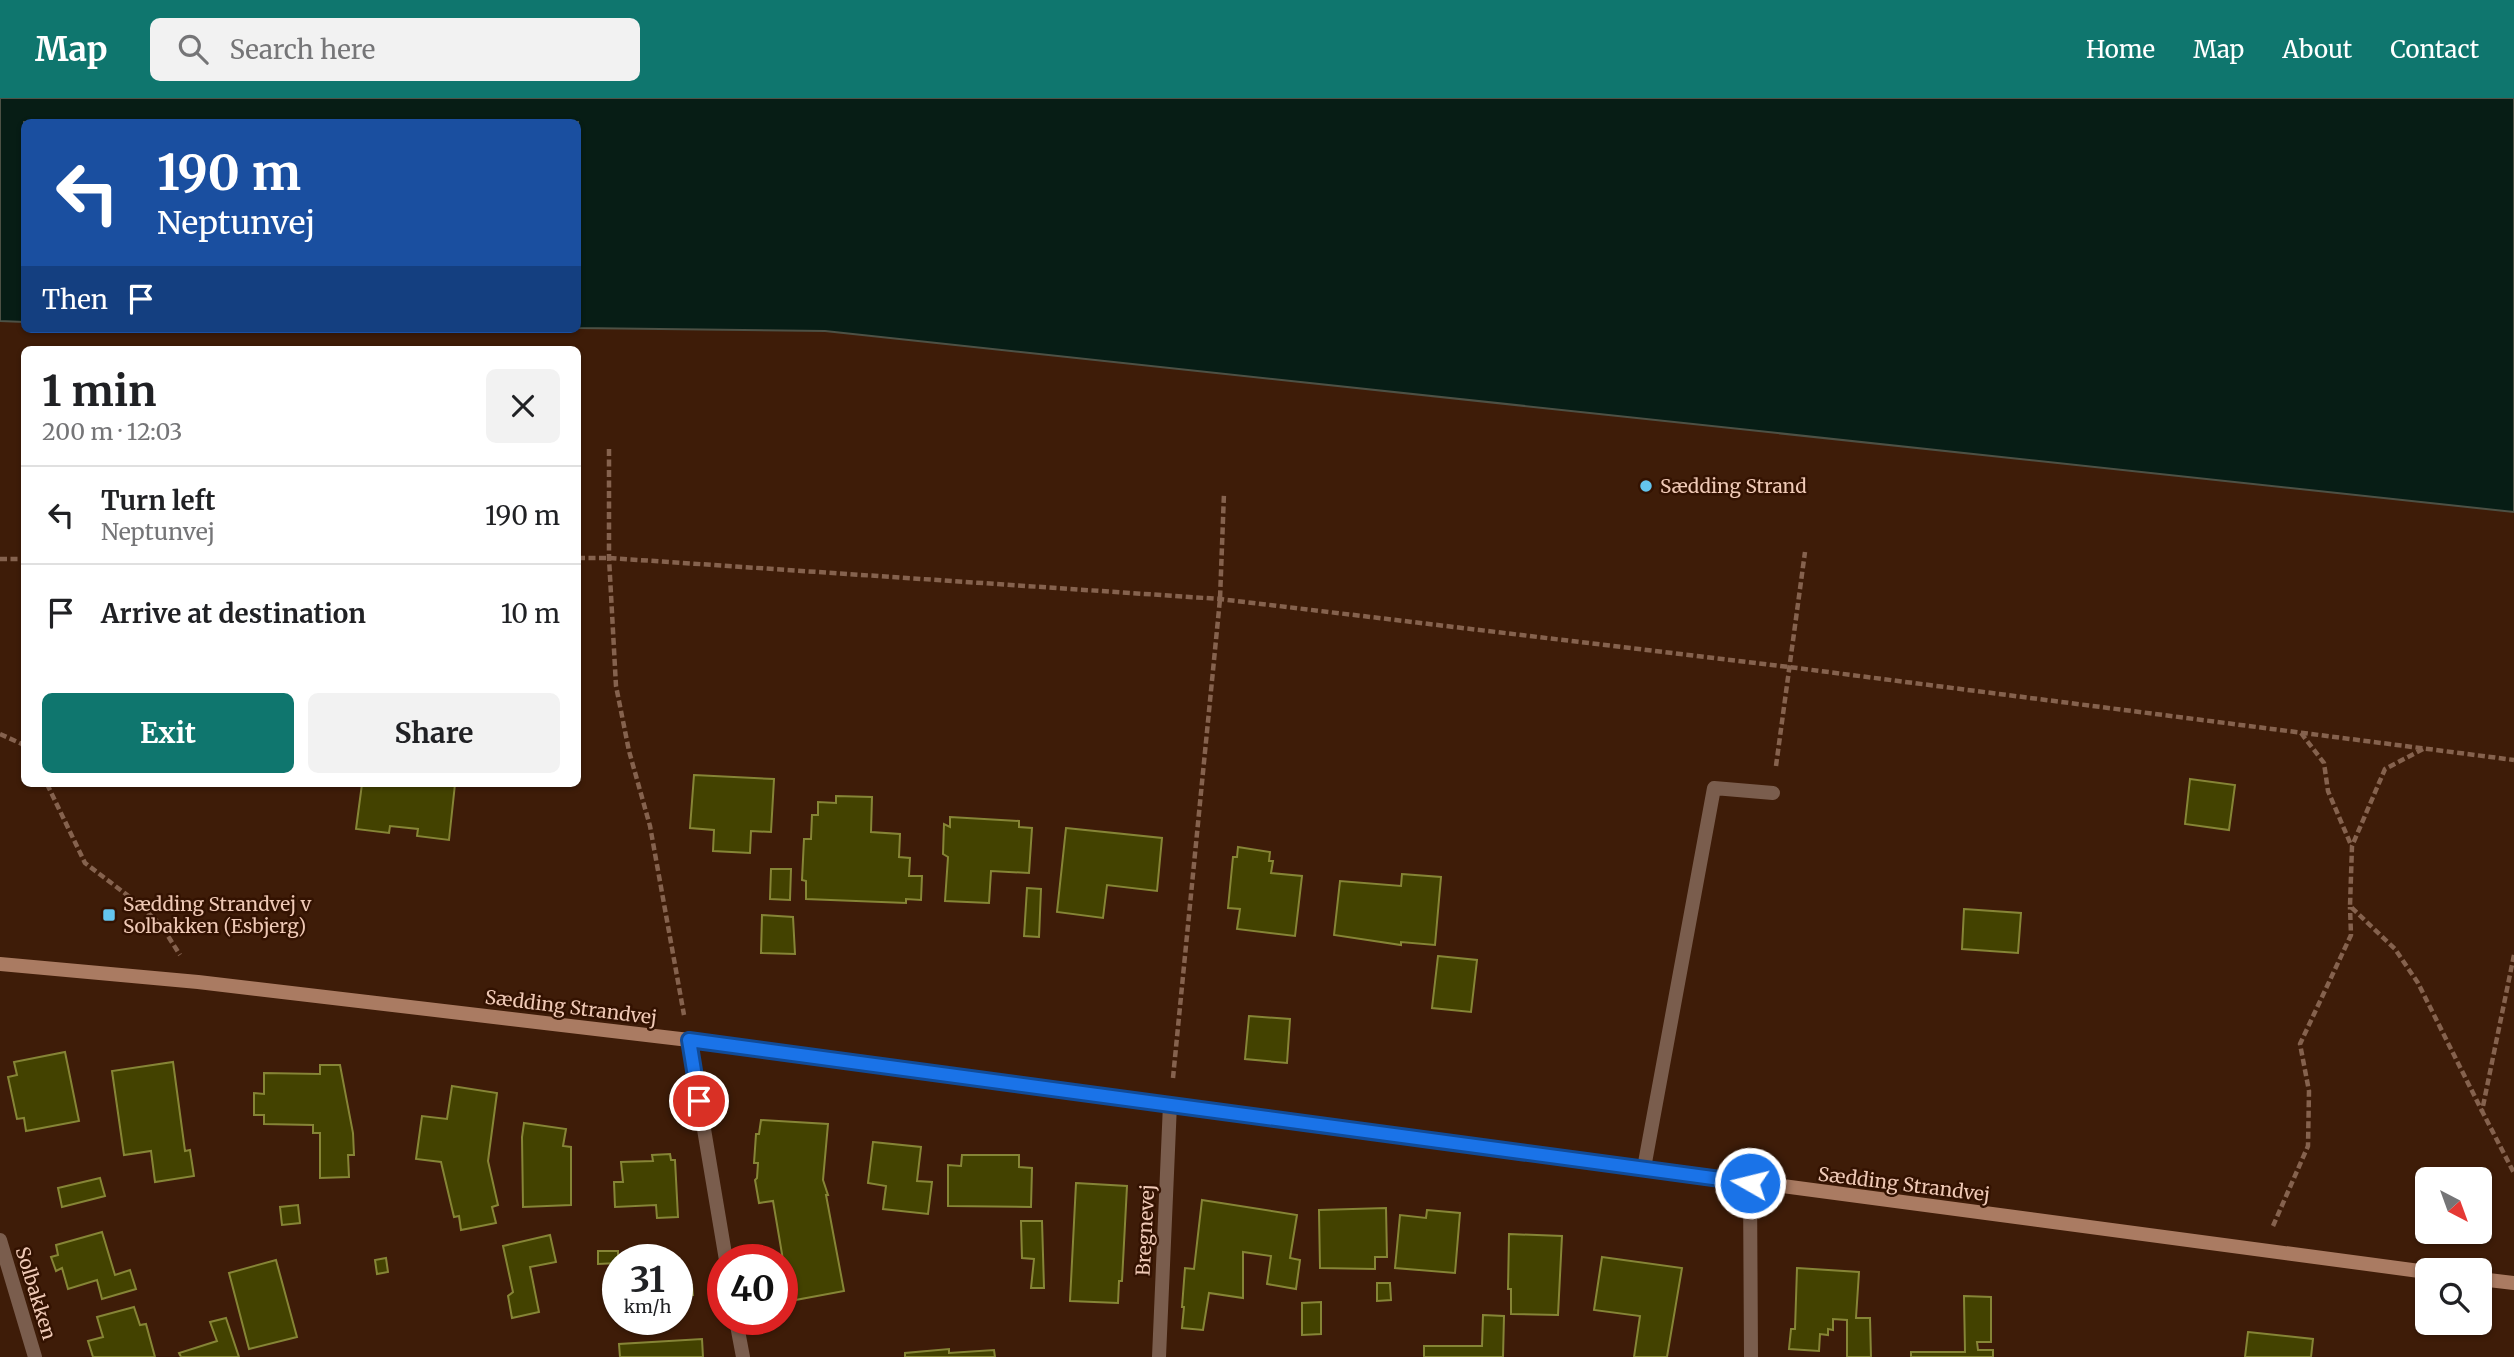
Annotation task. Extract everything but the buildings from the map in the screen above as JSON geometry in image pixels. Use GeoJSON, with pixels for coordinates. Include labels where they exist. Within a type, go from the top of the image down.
{"type":"FeatureCollection","features":[{"type":"Feature","properties":{"kind":"street"},"geometry":{"type":"LineString","coordinates":[[1644,1168],[1714,788],[1773,793]]}},
{"type":"Feature","properties":{"kind":"street","name":"Sædding Strandvej"},"geometry":{"type":"LineString","coordinates":[[0,964],[198,982],[689,1040],[2415,1270]]}},
{"type":"Feature","properties":{"kind":"street"},"geometry":{"type":"LineString","coordinates":[[689,1040],[723,1244]]}},
{"type":"Feature","properties":{"kind":"street","name":"Bregnevej"},"geometry":{"type":"LineString","coordinates":[[1159,1357],[1170,1104]]}},
{"type":"Feature","properties":{"kind":"street"},"geometry":{"type":"LineString","coordinates":[[1750,1183],[1751,1357]]}},
{"type":"Feature","properties":{"kind":"street","name":"Solbakken"},"geometry":{"type":"LineString","coordinates":[[0,1240],[35,1357]]}},
{"type":"Feature","properties":{"kind":"street"},"geometry":{"type":"LineString","coordinates":[[2492,1280],[2514,1283]]}},
{"type":"Feature","properties":{"kind":"street"},"geometry":{"type":"LineString","coordinates":[[739,1335],[743,1357]]}},
{"type":"Feature","properties":{"kind":"path"},"geometry":{"type":"LineString","coordinates":[[609,449],[609,558],[616,686],[629,751],[650,826],[689,1040]]}},
{"type":"Feature","properties":{"kind":"path"},"geometry":{"type":"LineString","coordinates":[[1170,1104],[1220,599],[1224,494]]}},
{"type":"Feature","properties":{"kind":"path"},"geometry":{"type":"LineString","coordinates":[[1773,793],[1805,552]]}},
{"type":"Feature","properties":{"kind":"path"},"geometry":{"type":"LineString","coordinates":[[581,558],[1220,599],[1788,667],[2514,760]]}},
{"type":"Feature","properties":{"kind":"path"},"geometry":{"type":"LineString","coordinates":[[0,559],[21,559]]}},
{"type":"Feature","properties":{"kind":"path"},"geometry":{"type":"LineString","coordinates":[[2301,732],[2325,763],[2328,791],[2351,846]]}},
{"type":"Feature","properties":{"kind":"path"},"geometry":{"type":"LineString","coordinates":[[0,734],[21,744]]}},
{"type":"Feature","properties":{"kind":"path"},"geometry":{"type":"LineString","coordinates":[[2263,1250],[2308,1146],[2309,1091],[2300,1044],[2350,935],[2351,846],[2385,769],[2425,748]]}},
{"type":"Feature","properties":{"kind":"path"},"geometry":{"type":"LineString","coordinates":[[48,787],[85,863],[135,901],[161,925],[198,982]]}},
{"type":"Feature","properties":{"kind":"path"},"geometry":{"type":"LineString","coordinates":[[2350,906],[2395,949],[2418,984],[2514,1173]]}},
{"type":"Feature","properties":{"kind":"path"},"geometry":{"type":"LineString","coordinates":[[2482,1111],[2514,955]]}},
{"type":"Feature","properties":{"kind":"shaded area"},"geometry":{"type":"Polygon","coordinates":[[[0,98],[2514,98],[2514,512],[825,331],[581,328],[581,119],[21,119],[21,322],[0,321],[0,98]]]}},
{"type":"Feature","properties":{"kind":"place","name":"Sædding Strand"},"geometry":{"type":"Point","coordinates":[1646,486]}},
{"type":"Feature","properties":{"kind":"place","name":"Sædding Strandvej v Solbakken (Esbjerg)"},"geometry":{"type":"Point","coordinates":[109,915]}},
{"type":"Feature","properties":{"kind":"route"},"geometry":{"type":"LineString","coordinates":[[699,1101],[689,1040],[1750,1183]]}}]}
